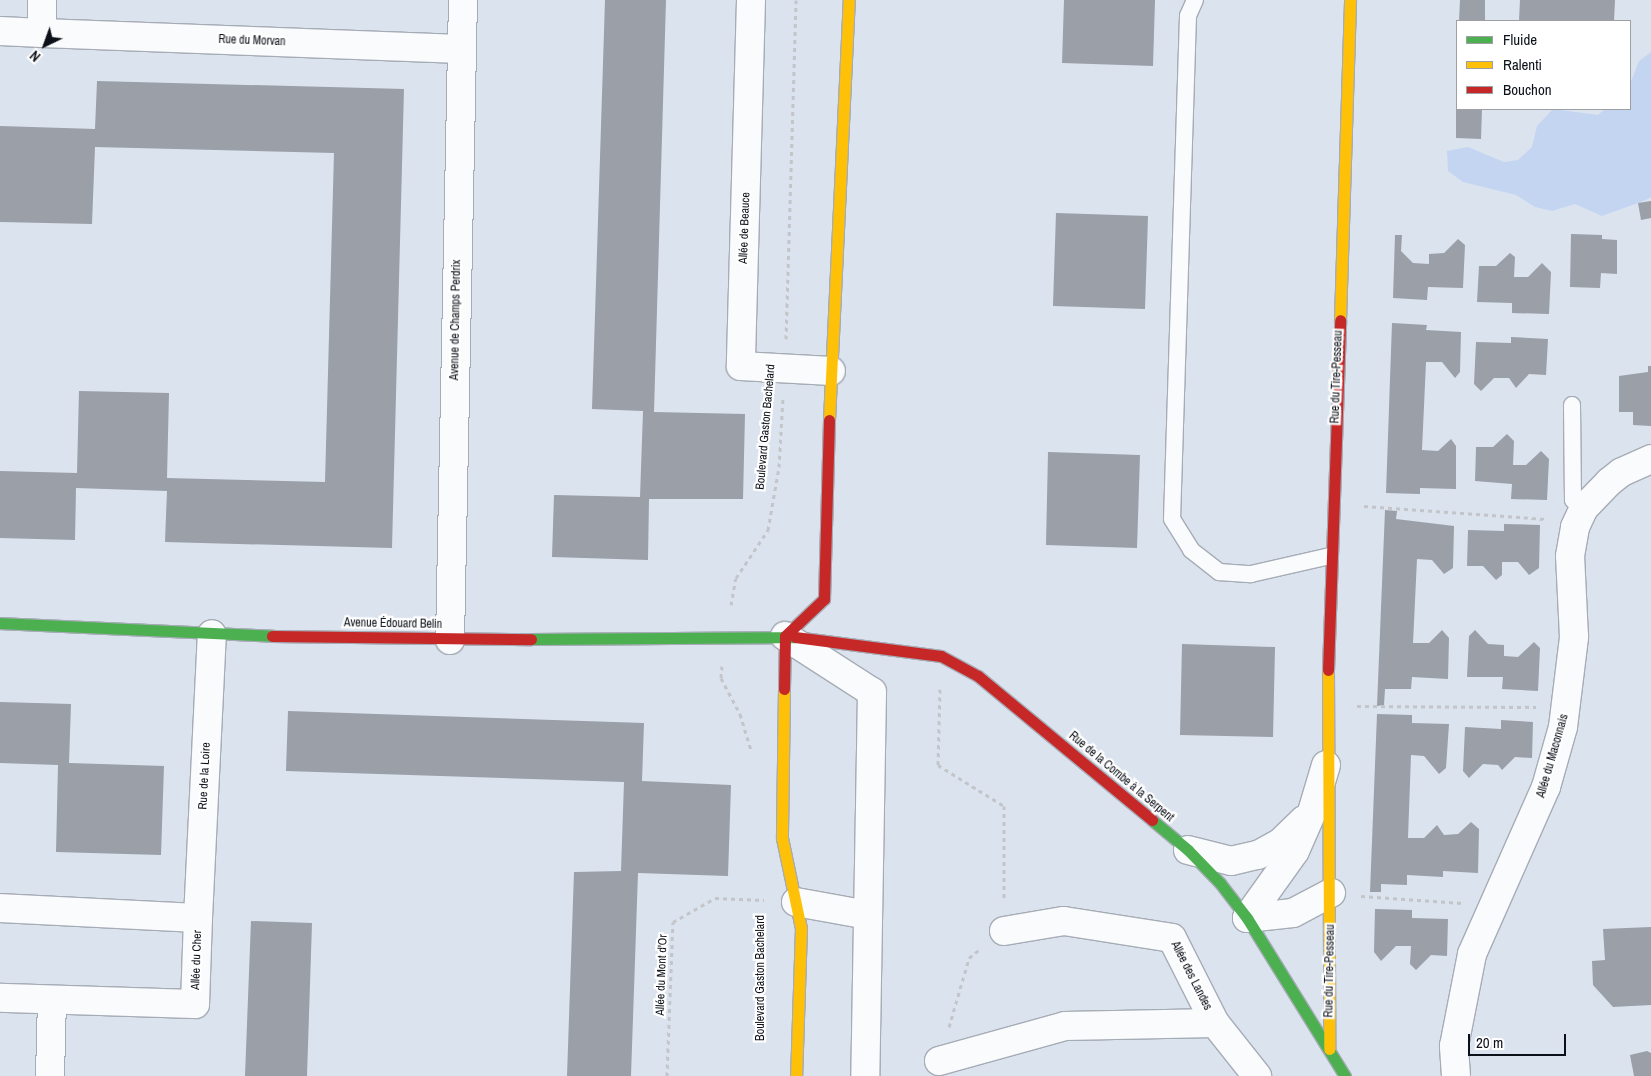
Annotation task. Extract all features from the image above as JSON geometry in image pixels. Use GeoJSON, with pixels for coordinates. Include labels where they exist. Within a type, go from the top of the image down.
{"type":"FeatureCollection","features":[{"type":"Feature","properties":{"kind":"street"},"geometry":{"type":"LineString","coordinates":[[42,0],[42,32]]}},
{"type":"Feature","properties":{"kind":"street","name":"Avenue de Champs Perdrix"},"geometry":{"type":"LineString","coordinates":[[450,640],[463,0]]}},
{"type":"Feature","properties":{"kind":"street","name":"Allée de Beauce"},"geometry":{"type":"LineString","coordinates":[[751,0],[741,366],[831,371]]}},
{"type":"Feature","properties":{"kind":"street"},"geometry":{"type":"LineString","coordinates":[[796,1076],[801,928],[785,901],[782,838],[785,636],[824,599],[831,371],[849,0]]}},
{"type":"Feature","properties":{"kind":"street","name":"Rue du Tire-Pesseau"},"geometry":{"type":"LineString","coordinates":[[1329,1049],[1331,893],[1327,705],[1330,556],[1350,0]]}},
{"type":"Feature","properties":{"kind":"street","name":"Rue du Morvan"},"geometry":{"type":"LineString","coordinates":[[0,31],[461,49]]}},
{"type":"Feature","properties":{"kind":"street"},"geometry":{"type":"LineString","coordinates":[[1579,518],[1622,472],[1651,459]]}},
{"type":"Feature","properties":{"kind":"street","name":"Allée du Maconnais"},"geometry":{"type":"LineString","coordinates":[[1456,1076],[1454,1046],[1460,1005],[1472,954],[1492,905],[1546,787],[1567,708],[1574,637],[1570,556],[1579,518]]}},
{"type":"Feature","properties":{"kind":"street","name":"Avenue Édouard Belin"},"geometry":{"type":"LineString","coordinates":[[0,623],[212,634],[450,640],[785,636]]}},
{"type":"Feature","properties":{"kind":"street","name":"Rue de la Loire"},"geometry":{"type":"LineString","coordinates":[[198,918],[212,634]]}},
{"type":"Feature","properties":{"kind":"street"},"geometry":{"type":"LineString","coordinates":[[785,636],[872,692],[865,1076]]}},
{"type":"Feature","properties":{"kind":"street","name":"Rue de la Combe à la Serpent"},"geometry":{"type":"LineString","coordinates":[[785,636],[942,656],[978,676],[1188,850],[1220,883],[1247,918],[1345,1076]]}},
{"type":"Feature","properties":{"kind":"street","name":"Rue du Tire-Pesseau"},"geometry":{"type":"LineString","coordinates":[[1247,918],[1292,857],[1312,812],[1329,754]]}},
{"type":"Feature","properties":{"kind":"street","name":"Rue du Tire-Pesseau"},"geometry":{"type":"LineString","coordinates":[[1188,850],[1231,861],[1258,855],[1280,843],[1312,812]]}},
{"type":"Feature","properties":{"kind":"street"},"geometry":{"type":"LineString","coordinates":[[1247,918],[1293,913],[1331,893]]}},
{"type":"Feature","properties":{"kind":"street"},"geometry":{"type":"LineString","coordinates":[[785,901],[868,915]]}},
{"type":"Feature","properties":{"kind":"street","name":"Allée du Cher"},"geometry":{"type":"LineString","coordinates":[[0,908],[198,918],[195,1004],[0,998]]}},
{"type":"Feature","properties":{"kind":"street","name":"Allée des Landes"},"geometry":{"type":"LineString","coordinates":[[939,1060],[1065,1026],[1215,1023],[1172,938],[1064,922],[1004,931]]}},
{"type":"Feature","properties":{"kind":"street"},"geometry":{"type":"LineString","coordinates":[[50,1076],[52,1001]]}},
{"type":"Feature","properties":{"kind":"street"},"geometry":{"type":"LineString","coordinates":[[1215,1023],[1257,1076]]}},
{"type":"Feature","properties":{"kind":"lane"},"geometry":{"type":"LineString","coordinates":[[1195,0],[1188,16],[1172,519],[1190,550],[1219,572],[1251,574],[1330,556]]}},
{"type":"Feature","properties":{"kind":"lane"},"geometry":{"type":"LineString","coordinates":[[1572,405],[1572,500],[1579,518]]}},
{"type":"Feature","properties":{"kind":"path","name":"Boulevard Gaston Bachelard"},"geometry":{"type":"LineString","coordinates":[[752,761],[740,714],[721,678],[725,637],[736,578],[768,530],[779,467],[785,368],[796,0]]}},
{"type":"Feature","properties":{"kind":"path"},"geometry":{"type":"LineString","coordinates":[[1332,504],[1555,520],[1579,518]]}},
{"type":"Feature","properties":{"kind":"path"},"geometry":{"type":"LineString","coordinates":[[939,1060],[969,958],[1004,931],[1004,806],[938,765],[942,656]]}},
{"type":"Feature","properties":{"kind":"path"},"geometry":{"type":"LineString","coordinates":[[1327,705],[1567,708]]}},
{"type":"Feature","properties":{"kind":"path"},"geometry":{"type":"LineString","coordinates":[[1331,893],[1492,905]]}},
{"type":"Feature","properties":{"kind":"path","name":"Allée du Mont d'Or"},"geometry":{"type":"LineString","coordinates":[[667,1076],[673,922],[715,898],[785,901]]}},
{"type":"Feature","properties":{"kind":"shaded area"},"geometry":{"type":"Polygon","coordinates":[[[1651,52],[1651,197],[1646,200],[1602,216],[1575,204],[1552,211],[1535,207],[1516,195],[1463,182],[1448,171],[1447,151],[1468,147],[1504,162],[1518,160],[1532,147],[1537,126],[1552,110],[1598,115],[1604,110],[1631,110],[1631,81],[1639,61],[1651,52]]]}},
{"type":"Feature","properties":{"kind":"building"},"geometry":{"type":"Polygon","coordinates":[[[605,0],[666,0],[654,412],[745,414],[743,499],[649,499],[648,560],[552,557],[554,495],[640,497],[643,411],[592,409],[605,0]]]}},
{"type":"Feature","properties":{"kind":"building"},"geometry":{"type":"Polygon","coordinates":[[[1064,0],[1155,0],[1153,66],[1062,63],[1064,0]]]}},
{"type":"Feature","properties":{"kind":"building"},"geometry":{"type":"Polygon","coordinates":[[[1460,0],[1485,0],[1485,20],[1459,20],[1460,0]]]}},
{"type":"Feature","properties":{"kind":"building"},"geometry":{"type":"Polygon","coordinates":[[[1520,0],[1615,0],[1614,20],[1519,20],[1520,0]]]}},
{"type":"Feature","properties":{"kind":"building"},"geometry":{"type":"Polygon","coordinates":[[[97,81],[404,89],[392,548],[165,542],[167,491],[76,488],[75,540],[0,538],[0,471],[77,473],[79,391],[169,393],[167,478],[325,482],[334,153],[95,147],[92,224],[0,222],[0,126],[95,129],[97,81]]]}},
{"type":"Feature","properties":{"kind":"building"},"geometry":{"type":"Polygon","coordinates":[[[1456,110],[1482,110],[1481,139],[1456,138],[1456,110]]]}},
{"type":"Feature","properties":{"kind":"building"},"geometry":{"type":"Polygon","coordinates":[[[1651,201],[1651,218],[1641,220],[1638,203],[1651,201]]]}},
{"type":"Feature","properties":{"kind":"building"},"geometry":{"type":"Polygon","coordinates":[[[1056,213],[1148,216],[1145,309],[1053,306],[1056,213]]]}},
{"type":"Feature","properties":{"kind":"building"},"geometry":{"type":"Polygon","coordinates":[[[1571,234],[1602,235],[1602,239],[1617,240],[1617,274],[1601,273],[1600,288],[1570,287],[1571,234]]]}},
{"type":"Feature","properties":{"kind":"building"},"geometry":{"type":"Polygon","coordinates":[[[1395,235],[1402,235],[1401,251],[1413,263],[1429,264],[1429,254],[1444,253],[1458,239],[1465,245],[1463,288],[1428,287],[1427,300],[1393,298],[1395,235]]]}},
{"type":"Feature","properties":{"kind":"building"},"geometry":{"type":"Polygon","coordinates":[[[1510,253],[1515,257],[1514,277],[1528,277],[1542,263],[1551,272],[1549,314],[1512,313],[1512,303],[1477,302],[1479,266],[1496,266],[1510,253]]]}},
{"type":"Feature","properties":{"kind":"building"},"geometry":{"type":"Polygon","coordinates":[[[1392,323],[1427,325],[1426,330],[1461,332],[1460,372],[1455,378],[1442,362],[1426,362],[1422,450],[1438,451],[1451,439],[1456,446],[1456,489],[1420,488],[1420,494],[1386,493],[1392,323]]]}},
{"type":"Feature","properties":{"kind":"building"},"geometry":{"type":"Polygon","coordinates":[[[1511,337],[1548,339],[1546,375],[1529,374],[1516,388],[1509,378],[1494,378],[1481,391],[1474,384],[1476,342],[1511,343],[1511,337]]]}},
{"type":"Feature","properties":{"kind":"building"},"geometry":{"type":"Polygon","coordinates":[[[1648,366],[1651,366],[1651,426],[1633,425],[1633,412],[1619,412],[1619,376],[1648,372],[1648,366]]]}},
{"type":"Feature","properties":{"kind":"building"},"geometry":{"type":"Polygon","coordinates":[[[1507,434],[1514,441],[1513,465],[1526,465],[1541,451],[1549,459],[1547,500],[1511,499],[1512,484],[1475,481],[1476,447],[1493,447],[1507,434]]]}},
{"type":"Feature","properties":{"kind":"building"},"geometry":{"type":"Polygon","coordinates":[[[1048,452],[1140,455],[1137,548],[1046,545],[1048,452]]]}},
{"type":"Feature","properties":{"kind":"building"},"geometry":{"type":"Polygon","coordinates":[[[1385,510],[1397,511],[1396,519],[1454,526],[1453,568],[1444,574],[1432,560],[1417,559],[1413,643],[1429,643],[1442,630],[1449,638],[1448,679],[1412,677],[1411,689],[1385,689],[1384,705],[1377,706],[1385,510]]]}},
{"type":"Feature","properties":{"kind":"building"},"geometry":{"type":"Polygon","coordinates":[[[1504,524],[1540,525],[1539,568],[1529,575],[1518,562],[1502,562],[1502,575],[1496,580],[1483,566],[1467,566],[1468,530],[1504,531],[1504,524]]]}},
{"type":"Feature","properties":{"kind":"building"},"geometry":{"type":"Polygon","coordinates":[[[1475,630],[1488,644],[1504,645],[1504,656],[1518,657],[1534,642],[1540,648],[1538,691],[1502,689],[1503,677],[1467,677],[1469,636],[1475,630]]]}},
{"type":"Feature","properties":{"kind":"building"},"geometry":{"type":"Polygon","coordinates":[[[1182,644],[1275,647],[1273,737],[1180,735],[1182,644]]]}},
{"type":"Feature","properties":{"kind":"building"},"geometry":{"type":"Polygon","coordinates":[[[0,702],[71,704],[69,763],[164,766],[161,855],[56,852],[58,765],[0,763],[0,702]]]}},
{"type":"Feature","properties":{"kind":"building"},"geometry":{"type":"Polygon","coordinates":[[[288,711],[644,723],[642,781],[731,785],[728,876],[638,873],[631,1076],[567,1076],[574,872],[621,871],[624,782],[286,771],[288,711]]]}},
{"type":"Feature","properties":{"kind":"building"},"geometry":{"type":"Polygon","coordinates":[[[1377,714],[1412,715],[1412,723],[1449,724],[1446,768],[1439,774],[1424,756],[1411,755],[1408,838],[1424,838],[1437,825],[1444,835],[1458,834],[1471,822],[1479,829],[1478,873],[1443,871],[1443,877],[1407,875],[1407,885],[1381,884],[1381,892],[1370,892],[1377,714]]]}},
{"type":"Feature","properties":{"kind":"building"},"geometry":{"type":"Polygon","coordinates":[[[1501,720],[1533,722],[1532,758],[1515,757],[1502,770],[1498,765],[1483,764],[1469,778],[1463,771],[1465,727],[1501,729],[1501,720]]]}},
{"type":"Feature","properties":{"kind":"building"},"geometry":{"type":"Polygon","coordinates":[[[1375,909],[1412,910],[1412,918],[1448,919],[1447,956],[1431,955],[1416,970],[1410,964],[1411,946],[1396,946],[1381,961],[1374,952],[1375,909]]]}},
{"type":"Feature","properties":{"kind":"building"},"geometry":{"type":"Polygon","coordinates":[[[251,921],[312,923],[307,1076],[245,1076],[251,921]]]}},
{"type":"Feature","properties":{"kind":"building"},"geometry":{"type":"Polygon","coordinates":[[[1651,927],[1651,1005],[1613,1007],[1593,985],[1592,961],[1605,960],[1603,929],[1651,927]]]}},
{"type":"Feature","properties":{"kind":"building"},"geometry":{"type":"Polygon","coordinates":[[[1647,1051],[1651,1053],[1651,1076],[1634,1076],[1630,1055],[1647,1051]]]}},
{"type":"Feature","properties":{"kind":"traffic: fast"},"geometry":{"type":"LineString","coordinates":[[0,623],[272,636]]}},
{"type":"Feature","properties":{"kind":"traffic: fast"},"geometry":{"type":"LineString","coordinates":[[531,639],[795,637]]}},
{"type":"Feature","properties":{"kind":"traffic: fast"},"geometry":{"type":"LineString","coordinates":[[1152,820],[1188,850],[1220,883],[1247,918],[1345,1076]]}},
{"type":"Feature","properties":{"kind":"traffic: slow"},"geometry":{"type":"LineString","coordinates":[[829,420],[849,0]]}},
{"type":"Feature","properties":{"kind":"traffic: slow"},"geometry":{"type":"LineString","coordinates":[[1340,320],[1350,0]]}},
{"type":"Feature","properties":{"kind":"traffic: slow"},"geometry":{"type":"LineString","coordinates":[[1328,670],[1329,1049]]}},
{"type":"Feature","properties":{"kind":"traffic: slow"},"geometry":{"type":"LineString","coordinates":[[784,689],[782,838],[801,928],[796,1076]]}},
{"type":"Feature","properties":{"kind":"traffic: jam"},"geometry":{"type":"LineString","coordinates":[[1328,670],[1340,320]]}},
{"type":"Feature","properties":{"kind":"traffic: jam"},"geometry":{"type":"LineString","coordinates":[[784,689],[785,636],[824,599],[829,420]]}},
{"type":"Feature","properties":{"kind":"traffic: jam"},"geometry":{"type":"LineString","coordinates":[[272,636],[531,639]]}},
{"type":"Feature","properties":{"kind":"traffic: jam"},"geometry":{"type":"LineString","coordinates":[[795,637],[941,656],[978,676],[1152,820]]}}]}
